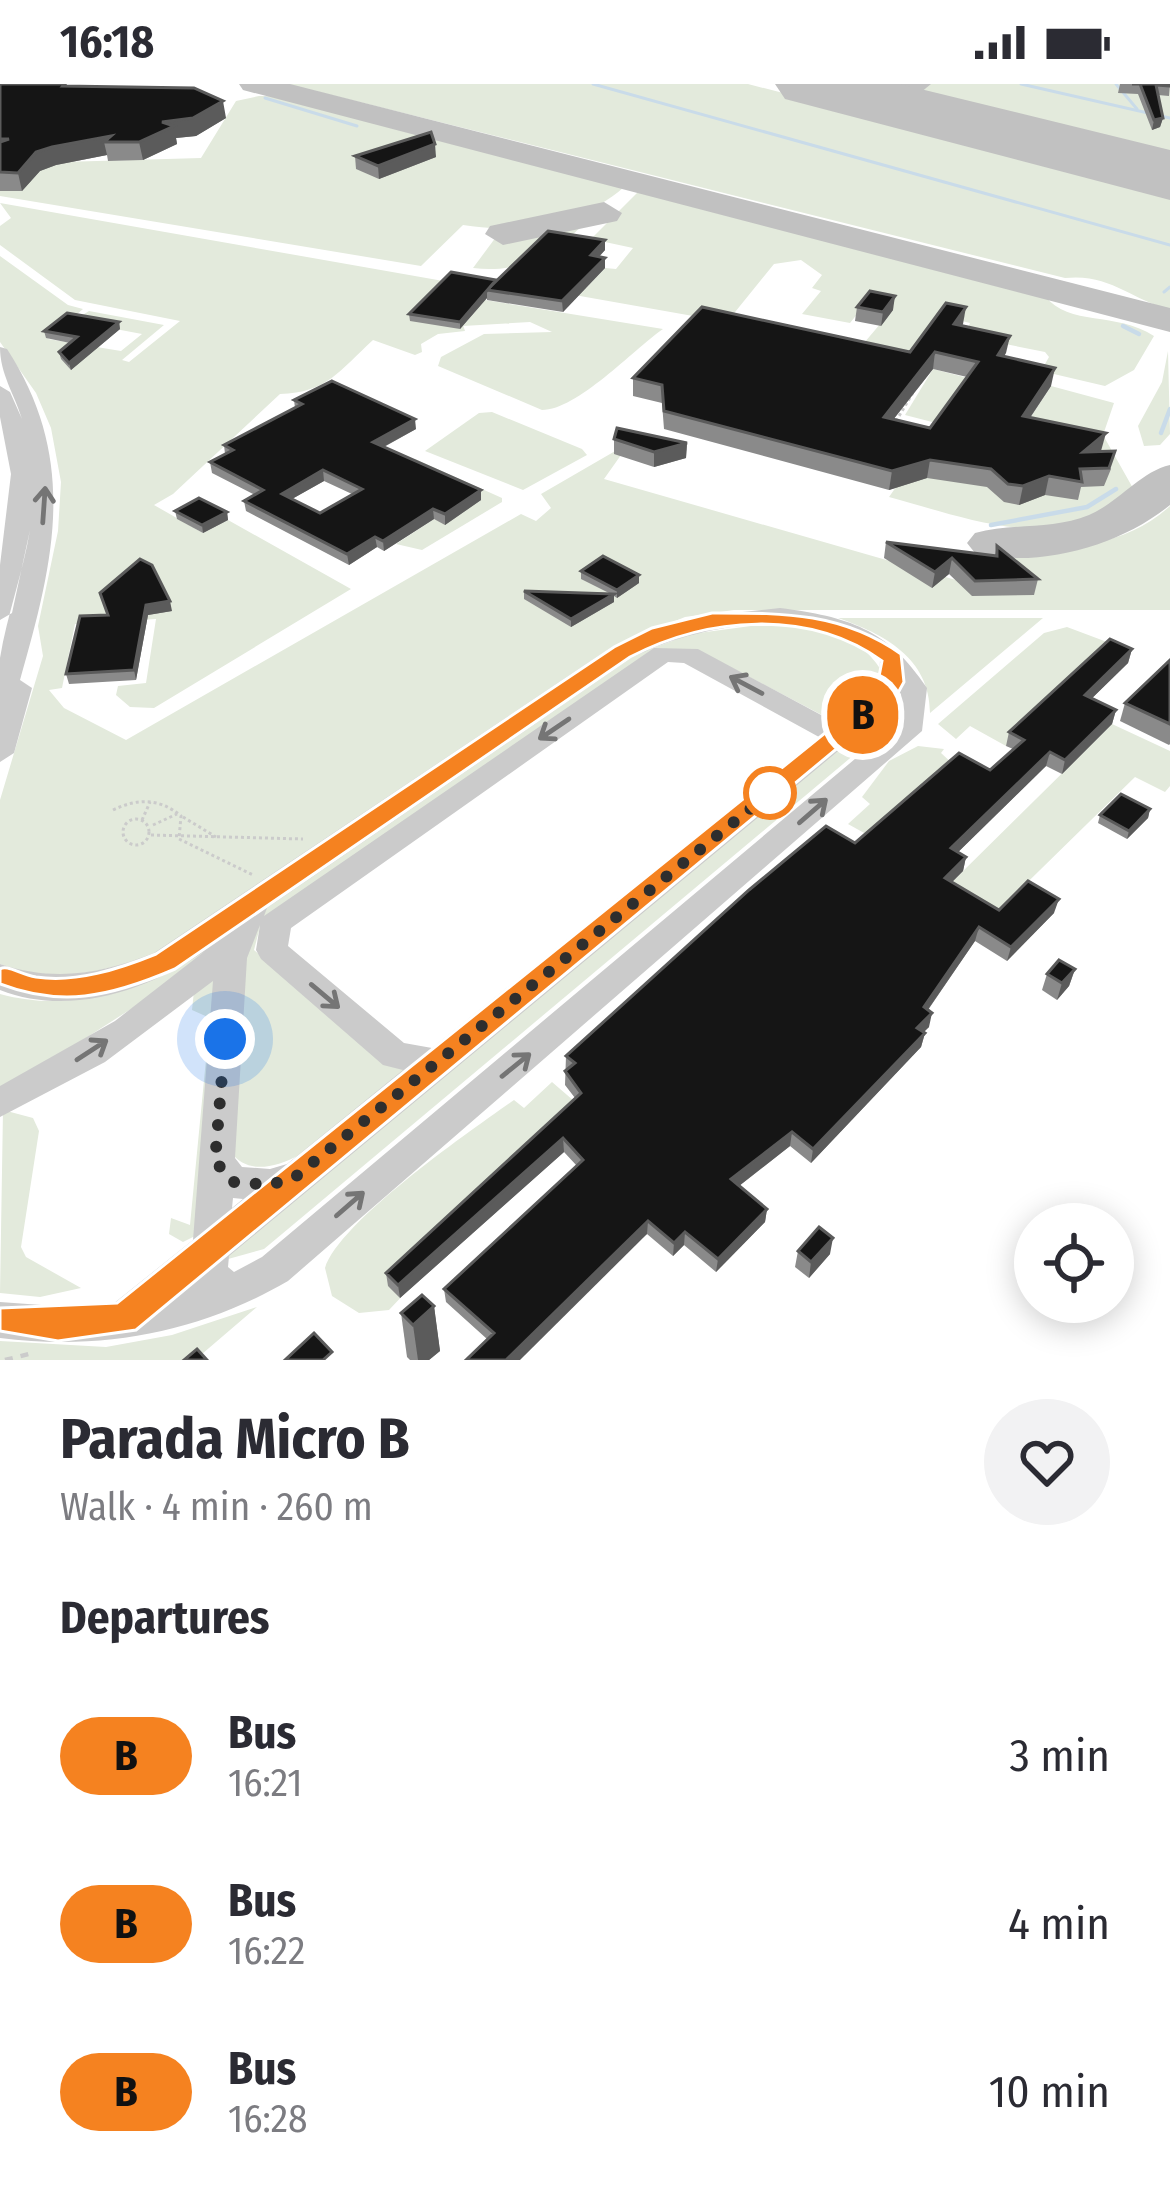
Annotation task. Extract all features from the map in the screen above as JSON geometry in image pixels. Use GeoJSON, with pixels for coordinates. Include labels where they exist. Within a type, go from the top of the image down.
{"type":"FeatureCollection","features":[{"type":"Feature","properties":{"kind":"street"},"geometry":{"type":"LineString","coordinates":[[0,353],[26,395],[45,462],[46,503],[11,619],[28,657],[0,753]]}},
{"type":"Feature","properties":{"kind":"street"},"geometry":{"type":"LineString","coordinates":[[0,392],[16,432],[23,498],[0,703]]}},
{"type":"Feature","properties":{"kind":"street"},"geometry":{"type":"LineString","coordinates":[[0,976],[34,988],[65,989],[128,978],[165,962],[260,892],[622,652],[660,633],[712,620],[808,620],[862,637],[893,659],[914,688],[912,725],[275,1269],[229,1294],[124,1318],[58,1325],[0,1320]]}},
{"type":"Feature","properties":{"kind":"street"},"geometry":{"type":"LineString","coordinates":[[441,1063],[395,1055],[272,950],[276,922],[663,654],[689,655],[839,736]]}},
{"type":"Feature","properties":{"kind":"street"},"geometry":{"type":"LineString","coordinates":[[124,1318],[885,697],[893,682],[893,659]]}},
{"type":"Feature","properties":{"kind":"street"},"geometry":{"type":"LineString","coordinates":[[0,1102],[37,1086],[181,991],[237,938],[260,892]]}},
{"type":"Feature","properties":{"kind":"street"},"geometry":{"type":"LineString","coordinates":[[229,1294],[209,1273],[209,1250],[237,938]]}},
{"type":"Feature","properties":{"kind":"street"},"geometry":{"type":"LineString","coordinates":[[215,1161],[233,1182],[270,1185],[295,1177]]}},
{"type":"Feature","properties":{"kind":"path"},"geometry":{"type":"LineString","coordinates":[[886,435],[917,392],[909,388]]}},
{"type":"Feature","properties":{"kind":"path"},"geometry":{"type":"LineString","coordinates":[[151,800],[141,821],[123,828],[121,839],[133,844],[151,835],[317,838]]}},
{"type":"Feature","properties":{"kind":"path"},"geometry":{"type":"LineString","coordinates":[[112,810],[151,800],[218,838]]}},
{"type":"Feature","properties":{"kind":"path"},"geometry":{"type":"LineString","coordinates":[[179,839],[180,814]]}},
{"type":"Feature","properties":{"kind":"path"},"geometry":{"type":"LineString","coordinates":[[141,821],[151,826],[180,814]]}},
{"type":"Feature","properties":{"kind":"path"},"geometry":{"type":"LineString","coordinates":[[151,826],[151,835]]}},
{"type":"Feature","properties":{"kind":"path"},"geometry":{"type":"LineString","coordinates":[[179,839],[260,892]]}},
{"type":"Feature","properties":{"kind":"path"},"geometry":{"type":"LineString","coordinates":[[5,1360],[35,1352]]}},
{"type":"Feature","properties":{"kind":"shaded area"},"geometry":{"type":"Polygon","coordinates":[[[287,84],[748,84],[1170,193],[1170,309],[1095,279],[1065,278],[287,84]]]}},
{"type":"Feature","properties":{"kind":"shaded area"},"geometry":{"type":"Polygon","coordinates":[[[927,84],[1170,84],[1170,159],[917,97],[927,84]]]}},
{"type":"Feature","properties":{"kind":"shaded area"},"geometry":{"type":"Polygon","coordinates":[[[259,96],[624,187],[589,210],[548,223],[505,228],[463,225],[421,266],[0,196],[0,184],[62,162],[201,158],[236,101],[259,96]]]}},
{"type":"Feature","properties":{"kind":"shaded area"},"geometry":{"type":"Polygon","coordinates":[[[638,192],[1045,296],[1067,312],[1139,328],[1154,336],[1134,370],[1105,386],[1041,371],[1049,357],[1045,352],[965,336],[970,323],[938,315],[898,367],[853,356],[892,310],[866,303],[850,323],[802,314],[821,291],[812,288],[822,275],[801,260],[774,264],[727,322],[507,283],[586,288],[605,268],[616,269],[633,248],[591,239],[638,192]]]}},
{"type":"Feature","properties":{"kind":"shaded area"},"geometry":{"type":"Polygon","coordinates":[[[0,203],[449,282],[465,331],[438,334],[421,344],[422,352],[415,355],[373,340],[321,384],[280,394],[173,494],[154,505],[203,533],[228,520],[351,589],[154,708],[130,707],[116,695],[118,686],[146,683],[156,619],[75,624],[62,688],[49,690],[64,708],[126,740],[521,514],[536,521],[551,508],[541,494],[629,443],[642,447],[621,455],[604,479],[956,580],[1009,559],[1120,536],[1170,506],[1170,610],[734,610],[685,617],[621,643],[152,955],[76,974],[39,974],[0,964],[0,800],[43,656],[38,626],[58,531],[61,482],[51,428],[36,393],[0,342],[0,256],[68,305],[83,309],[48,339],[121,351],[142,334],[73,321],[89,311],[164,325],[122,360],[129,362],[180,321],[75,300],[0,245],[0,226],[11,218],[0,203]]]}},
{"type":"Feature","properties":{"kind":"shaded area"},"geometry":{"type":"Polygon","coordinates":[[[584,224],[533,260],[505,268],[473,268],[496,237],[584,224]]]}},
{"type":"Feature","properties":{"kind":"shaded area"},"geometry":{"type":"Polygon","coordinates":[[[485,300],[663,329],[588,390],[542,410],[438,366],[441,357],[484,334],[552,332],[530,322],[463,326],[485,300]]]}},
{"type":"Feature","properties":{"kind":"shaded area"},"geometry":{"type":"Polygon","coordinates":[[[1168,351],[1170,434],[1160,445],[1144,446],[1138,426],[1162,382],[1168,351]]]}},
{"type":"Feature","properties":{"kind":"shaded area"},"geometry":{"type":"Polygon","coordinates":[[[933,369],[968,378],[936,423],[905,415],[933,369]]]}},
{"type":"Feature","properties":{"kind":"shaded area"},"geometry":{"type":"Polygon","coordinates":[[[1051,386],[1114,403],[1103,435],[1134,490],[1109,512],[1080,524],[1016,528],[889,497],[927,443],[1002,461],[1051,386]]]}},
{"type":"Feature","properties":{"kind":"shaded area"},"geometry":{"type":"Polygon","coordinates":[[[492,412],[587,455],[523,490],[425,451],[479,413],[492,412]]]}},
{"type":"Feature","properties":{"kind":"shaded area"},"geometry":{"type":"Polygon","coordinates":[[[399,458],[415,459],[502,502],[422,550],[396,544],[434,519],[446,524],[480,500],[399,458]]]}},
{"type":"Feature","properties":{"kind":"shaded area"},"geometry":{"type":"Polygon","coordinates":[[[838,618],[1043,618],[930,713],[928,694],[913,663],[872,632],[838,618]]]}},
{"type":"Feature","properties":{"kind":"shaded area"},"geometry":{"type":"Polygon","coordinates":[[[751,626],[823,631],[856,644],[881,670],[875,693],[839,724],[696,649],[654,649],[262,919],[254,950],[391,1066],[409,1071],[347,1123],[294,1158],[269,1166],[247,1165],[230,1151],[242,949],[258,914],[629,657],[691,634],[751,626]]]}},
{"type":"Feature","properties":{"kind":"shaded area"},"geometry":{"type":"Polygon","coordinates":[[[1067,627],[1115,645],[1006,746],[970,726],[956,739],[938,724],[1044,633],[1067,627]]]}},
{"type":"Feature","properties":{"kind":"shaded area"},"geometry":{"type":"Polygon","coordinates":[[[902,694],[892,723],[264,1249],[221,1261],[902,694]]]}},
{"type":"Feature","properties":{"kind":"shaded area"},"geometry":{"type":"Polygon","coordinates":[[[1112,724],[1170,751],[1170,786],[1165,792],[1135,777],[998,911],[928,870],[956,878],[1112,724]]]}},
{"type":"Feature","properties":{"kind":"shaded area"},"geometry":{"type":"Polygon","coordinates":[[[918,746],[944,749],[941,753],[956,767],[875,839],[848,824],[870,804],[862,797],[889,761],[918,746]]]}},
{"type":"Feature","properties":{"kind":"shaded area"},"geometry":{"type":"Polygon","coordinates":[[[220,937],[198,966],[0,1093],[0,994],[60,1001],[89,997],[142,980],[220,937]]]}},
{"type":"Feature","properties":{"kind":"shaded area"},"geometry":{"type":"Polygon","coordinates":[[[224,967],[199,1234],[183,1242],[169,1234],[171,1218],[190,1225],[210,1018],[192,1010],[194,991],[224,967]]]}},
{"type":"Feature","properties":{"kind":"shaded area"},"geometry":{"type":"Polygon","coordinates":[[[552,1082],[581,1107],[389,1310],[359,1313],[332,1296],[325,1268],[355,1226],[468,1133],[514,1100],[524,1108],[552,1082]]]}},
{"type":"Feature","properties":{"kind":"shaded area"},"geometry":{"type":"Polygon","coordinates":[[[3,1110],[33,1118],[39,1131],[21,1247],[26,1257],[81,1288],[40,1297],[0,1293],[3,1110]]]}},
{"type":"Feature","properties":{"kind":"shaded area"},"geometry":{"type":"Polygon","coordinates":[[[257,1307],[195,1360],[0,1360],[0,1341],[106,1347],[172,1335],[257,1307]]]}},
{"type":"Feature","properties":{"kind":"building"},"geometry":{"type":"Polygon","coordinates":[[[0,84],[194,88],[223,101],[193,118],[162,122],[174,126],[139,142],[104,142],[111,136],[52,147],[36,152],[18,173],[0,172],[0,142],[9,139],[0,139],[0,84]]]}},
{"type":"Feature","properties":{"kind":"building"},"geometry":{"type":"Polygon","coordinates":[[[1140,84],[1169,84],[1156,85],[1163,118],[1154,120],[1140,84]]]}},
{"type":"Feature","properties":{"kind":"building"},"geometry":{"type":"Polygon","coordinates":[[[431,132],[435,144],[378,166],[355,156],[431,132]]]}},
{"type":"Feature","properties":{"kind":"building"},"geometry":{"type":"Polygon","coordinates":[[[548,231],[605,240],[591,255],[605,258],[562,301],[487,290],[548,231]]]}},
{"type":"Feature","properties":{"kind":"building"},"geometry":{"type":"Polygon","coordinates":[[[451,272],[496,280],[460,322],[409,314],[451,272]]]}},
{"type":"Feature","properties":{"kind":"building"},"geometry":{"type":"Polygon","coordinates":[[[870,291],[895,296],[883,312],[857,307],[870,291]]]}},
{"type":"Feature","properties":{"kind":"building"},"geometry":{"type":"Polygon","coordinates":[[[946,303],[966,307],[954,324],[1010,336],[998,355],[1055,368],[1023,416],[1106,433],[1083,452],[1115,451],[1109,468],[1080,469],[1082,482],[1049,476],[1023,486],[1008,484],[991,469],[930,460],[892,471],[664,411],[662,385],[633,378],[702,307],[910,352],[946,303]],[[935,352],[884,417],[930,428],[978,362],[935,352]]]}},
{"type":"Feature","properties":{"kind":"building"},"geometry":{"type":"Polygon","coordinates":[[[67,313],[119,322],[69,363],[59,352],[77,337],[44,331],[67,313]]]}},
{"type":"Feature","properties":{"kind":"building"},"geometry":{"type":"Polygon","coordinates":[[[332,381],[415,419],[373,442],[481,490],[445,514],[433,509],[383,541],[375,537],[347,554],[244,501],[263,490],[210,462],[233,450],[224,445],[302,404],[294,400],[332,381]],[[323,470],[282,494],[320,513],[362,489],[323,470]]]}},
{"type":"Feature","properties":{"kind":"building"},"geometry":{"type":"Polygon","coordinates":[[[617,428],[687,443],[654,452],[614,439],[617,428]]]}},
{"type":"Feature","properties":{"kind":"building"},"geometry":{"type":"Polygon","coordinates":[[[199,498],[227,512],[202,525],[175,511],[199,498]]]}},
{"type":"Feature","properties":{"kind":"building"},"geometry":{"type":"Polygon","coordinates":[[[886,542],[997,556],[997,546],[1038,579],[975,581],[952,558],[935,572],[886,542]]]}},
{"type":"Feature","properties":{"kind":"building"},"geometry":{"type":"Polygon","coordinates":[[[603,556],[639,575],[617,590],[581,571],[603,556]]]}},
{"type":"Feature","properties":{"kind":"building"},"geometry":{"type":"Polygon","coordinates":[[[140,559],[152,565],[170,601],[146,605],[134,670],[66,674],[80,616],[108,615],[100,593],[140,559]]]}},
{"type":"Feature","properties":{"kind":"building"},"geometry":{"type":"Polygon","coordinates":[[[524,591],[614,594],[571,619],[524,591]]]}},
{"type":"Feature","properties":{"kind":"building"},"geometry":{"type":"Polygon","coordinates":[[[1110,639],[1132,649],[1085,695],[1116,710],[1065,760],[1050,752],[951,848],[966,857],[945,878],[999,910],[1028,881],[1059,899],[1011,947],[979,927],[924,1007],[932,1013],[917,1028],[925,1033],[813,1149],[792,1132],[731,1179],[767,1209],[718,1259],[685,1232],[674,1243],[648,1221],[506,1360],[466,1360],[494,1333],[444,1289],[583,1160],[563,1138],[398,1285],[386,1273],[581,1093],[565,1071],[575,1063],[566,1056],[826,826],[855,843],[959,753],[990,770],[1024,740],[1009,732],[1110,639]]]}},
{"type":"Feature","properties":{"kind":"building"},"geometry":{"type":"Polygon","coordinates":[[[1170,660],[1170,724],[1125,703],[1170,660]]]}},
{"type":"Feature","properties":{"kind":"building"},"geometry":{"type":"Polygon","coordinates":[[[1121,794],[1150,809],[1129,831],[1100,815],[1121,794]]]}},
{"type":"Feature","properties":{"kind":"building"},"geometry":{"type":"Polygon","coordinates":[[[1059,960],[1075,969],[1062,983],[1047,974],[1059,960]]]}},
{"type":"Feature","properties":{"kind":"building"},"geometry":{"type":"Polygon","coordinates":[[[819,1227],[833,1238],[811,1262],[798,1251],[819,1227]]]}},
{"type":"Feature","properties":{"kind":"building"},"geometry":{"type":"Polygon","coordinates":[[[422,1295],[434,1306],[413,1325],[401,1313],[422,1295]]]}},
{"type":"Feature","properties":{"kind":"building"},"geometry":{"type":"Polygon","coordinates":[[[314,1333],[332,1352],[323,1360],[285,1360],[314,1333]]]}},
{"type":"Feature","properties":{"kind":"building"},"geometry":{"type":"Polygon","coordinates":[[[197,1349],[207,1360],[184,1360],[197,1349]]]}},
{"type":"Feature","properties":{"kind":"waterway"},"geometry":{"type":"LineString","coordinates":[[593,84],[1170,245]]}},
{"type":"Feature","properties":{"kind":"waterway"},"geometry":{"type":"LineString","coordinates":[[1021,84],[1170,118]]}},
{"type":"Feature","properties":{"kind":"waterway"},"geometry":{"type":"LineString","coordinates":[[1116,84],[1137,109]]}},
{"type":"Feature","properties":{"kind":"waterway"},"geometry":{"type":"LineString","coordinates":[[265,98],[357,126]]}},
{"type":"Feature","properties":{"kind":"waterway"},"geometry":{"type":"LineString","coordinates":[[1164,292],[1170,287]]}},
{"type":"Feature","properties":{"kind":"waterway"},"geometry":{"type":"LineString","coordinates":[[1123,326],[1139,334]]}},
{"type":"Feature","properties":{"kind":"waterway"},"geometry":{"type":"LineString","coordinates":[[1161,433],[1170,409]]}},
{"type":"Feature","properties":{"kind":"waterway"},"geometry":{"type":"LineString","coordinates":[[991,525],[1087,507],[1116,489]]}},
{"type":"Feature","properties":{"kind":"taxiway"},"geometry":{"type":"LineString","coordinates":[[254,84],[1170,320]]}},
{"type":"Feature","properties":{"kind":"taxiway"},"geometry":{"type":"LineString","coordinates":[[888,103],[916,84]]}},
{"type":"Feature","properties":{"kind":"taxiway"},"geometry":{"type":"LineString","coordinates":[[503,234],[604,213]]}},
{"type":"Feature","properties":{"kind":"taxiway"},"geometry":{"type":"LineString","coordinates":[[992,543],[1089,531],[1131,512],[1170,479]]}},
{"type":"Feature","properties":{"kind":"runway"},"geometry":{"type":"LineString","coordinates":[[811,84],[1170,175]]}},
{"type":"Feature","properties":{"kind":"bus line","name":"B"},"geometry":{"type":"LineString","coordinates":[[0,977],[34,988],[65,989],[128,978],[165,962],[622,652],[660,633],[726,618],[808,620],[862,637],[893,659],[893,682],[885,697],[124,1318],[58,1325],[0,1320]]}},
{"type":"Feature","properties":{"kind":"route"},"geometry":{"type":"LineString","coordinates":[[225,1039],[215,1161],[233,1182],[270,1185],[295,1177],[781,784],[770,793]]}}]}
